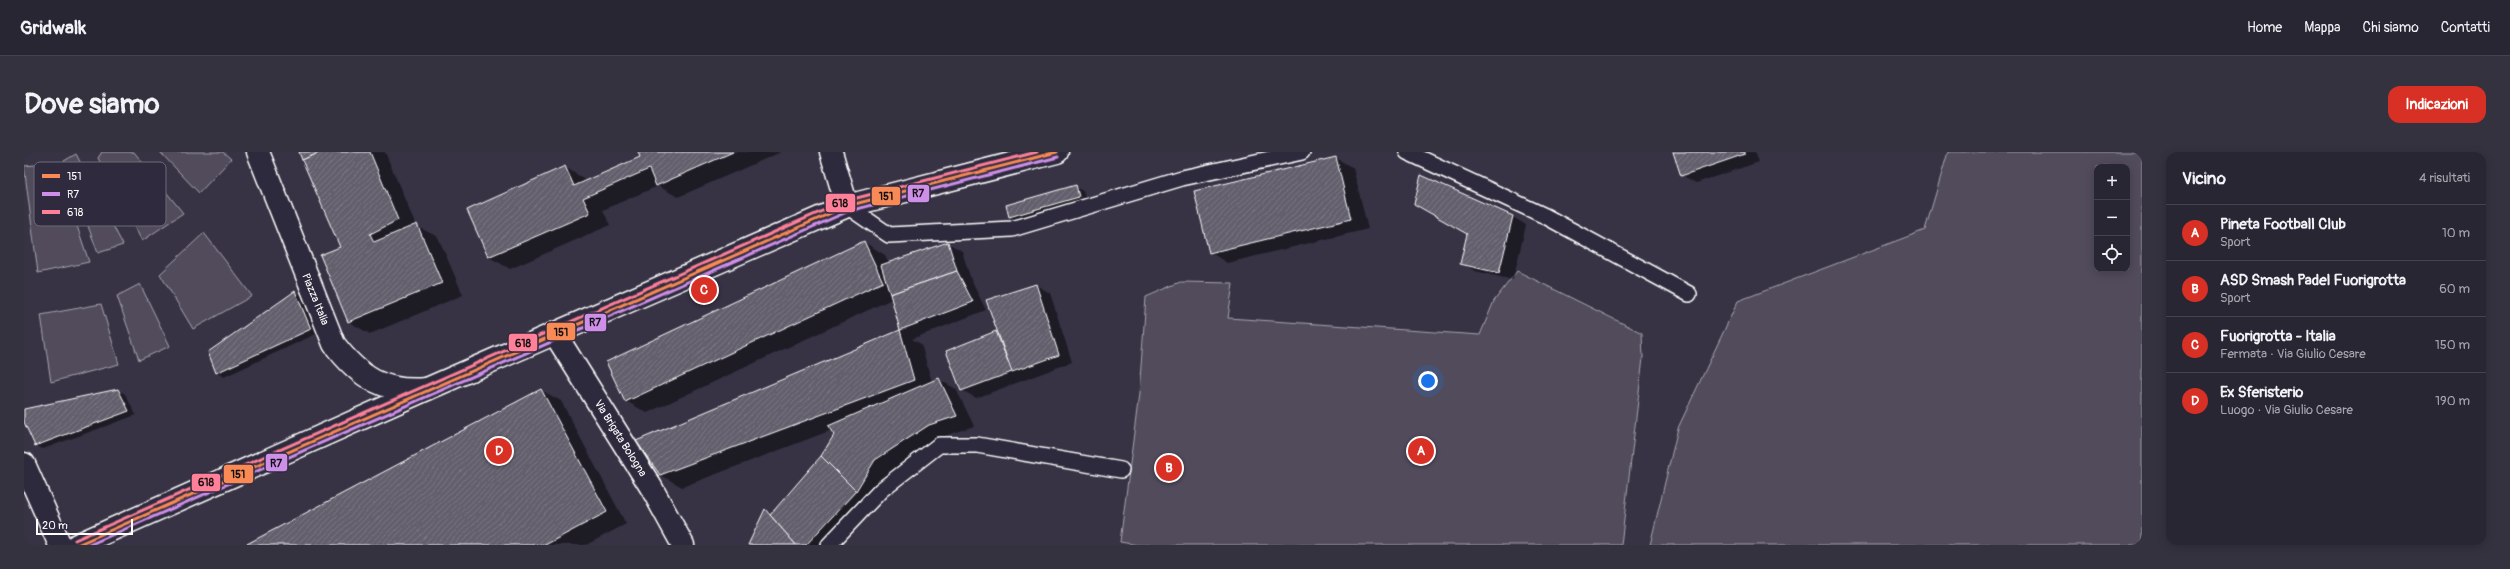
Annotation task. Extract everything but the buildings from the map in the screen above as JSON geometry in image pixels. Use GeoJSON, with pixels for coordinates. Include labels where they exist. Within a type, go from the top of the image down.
{"type":"FeatureCollection","features":[{"type":"Feature","properties":{"kind":"main road","name":"Piazza Italia"},"geometry":{"type":"LineString","coordinates":[[258,152],[334,344],[349,363],[369,378],[390,388],[408,390],[427,389]]}},
{"type":"Feature","properties":{"kind":"main road"},"geometry":{"type":"LineString","coordinates":[[831,152],[847,206]]}},
{"type":"Feature","properties":{"kind":"main road"},"geometry":{"type":"LineString","coordinates":[[77,545],[427,389],[847,206],[1057,152]]}},
{"type":"Feature","properties":{"kind":"main road","name":"Via Brigata Bologna"},"geometry":{"type":"LineString","coordinates":[[554,334],[651,487],[683,545]]}},
{"type":"Feature","properties":{"kind":"main road"},"geometry":{"type":"LineString","coordinates":[[24,464],[60,545]]}},
{"type":"Feature","properties":{"kind":"lane"},"geometry":{"type":"LineString","coordinates":[[847,206],[889,235],[1012,230],[1182,178],[1302,152]]}},
{"type":"Feature","properties":{"kind":"lane"},"geometry":{"type":"LineString","coordinates":[[1407,152],[1545,216],[1689,294]]}},
{"type":"Feature","properties":{"kind":"lane"},"geometry":{"type":"LineString","coordinates":[[829,545],[881,490],[938,445],[977,445],[1121,470]]}},
{"type":"Feature","properties":{"kind":"shaded area"},"geometry":{"type":"Polygon","coordinates":[[[102,152],[134,152],[142,162],[100,162],[98,158],[102,152]]]}},
{"type":"Feature","properties":{"kind":"shaded area"},"geometry":{"type":"Polygon","coordinates":[[[160,152],[223,152],[231,159],[199,193],[160,152]]]}},
{"type":"Feature","properties":{"kind":"shaded area"},"geometry":{"type":"Polygon","coordinates":[[[1948,152],[2142,152],[2142,545],[1650,545],[1678,428],[1738,301],[1925,230],[1948,152]]]}},
{"type":"Feature","properties":{"kind":"shaded area"},"geometry":{"type":"Polygon","coordinates":[[[76,154],[80,162],[64,162],[76,154]]]}},
{"type":"Feature","properties":{"kind":"shaded area"},"geometry":{"type":"Polygon","coordinates":[[[34,165],[34,226],[77,226],[89,262],[38,273],[24,166],[34,165]]]}},
{"type":"Feature","properties":{"kind":"shaded area"},"geometry":{"type":"Polygon","coordinates":[[[166,192],[183,213],[166,225],[166,192]]]}},
{"type":"Feature","properties":{"kind":"shaded area"},"geometry":{"type":"Polygon","coordinates":[[[88,226],[113,226],[123,245],[98,253],[88,226]]]}},
{"type":"Feature","properties":{"kind":"shaded area"},"geometry":{"type":"Polygon","coordinates":[[[134,226],[164,226],[142,241],[134,226]]]}},
{"type":"Feature","properties":{"kind":"shaded area"},"geometry":{"type":"Polygon","coordinates":[[[204,233],[252,296],[193,329],[160,274],[204,233]]]}},
{"type":"Feature","properties":{"kind":"shaded area"},"geometry":{"type":"Polygon","coordinates":[[[1517,271],[1642,333],[1643,358],[1621,545],[1138,545],[1120,542],[1139,394],[1146,297],[1181,282],[1233,283],[1228,318],[1480,335],[1494,301],[1517,271]]]}},
{"type":"Feature","properties":{"kind":"shaded area"},"geometry":{"type":"Polygon","coordinates":[[[140,284],[170,346],[139,360],[117,296],[140,284]]]}},
{"type":"Feature","properties":{"kind":"shaded area"},"geometry":{"type":"Polygon","coordinates":[[[101,304],[119,364],[51,382],[41,315],[101,304]]]}},
{"type":"Feature","properties":{"kind":"transit line","name":"618"},"geometry":{"type":"LineString","coordinates":[[75,540],[845,201],[1037,152]]}},
{"type":"Feature","properties":{"kind":"transit line","name":"151"},"geometry":{"type":"LineString","coordinates":[[77,545],[847,206],[1057,152]]}},
{"type":"Feature","properties":{"kind":"transit line","name":"R7"},"geometry":{"type":"LineString","coordinates":[[89,545],[849,211],[1058,157]]}},
{"type":"Feature","properties":{"kind":"place","name":"Fuorigrotta - Italia"},"geometry":{"type":"Point","coordinates":[704,290]}},
{"type":"Feature","properties":{"kind":"place","name":"Ex Sferisterio"},"geometry":{"type":"Point","coordinates":[499,451]}},
{"type":"Feature","properties":{"kind":"place","name":"Pineta Football Club"},"geometry":{"type":"Point","coordinates":[1421,451]}},
{"type":"Feature","properties":{"kind":"place","name":"ASD Smash Padel Fuorigrotta"},"geometry":{"type":"Point","coordinates":[1169,468]}}]}
